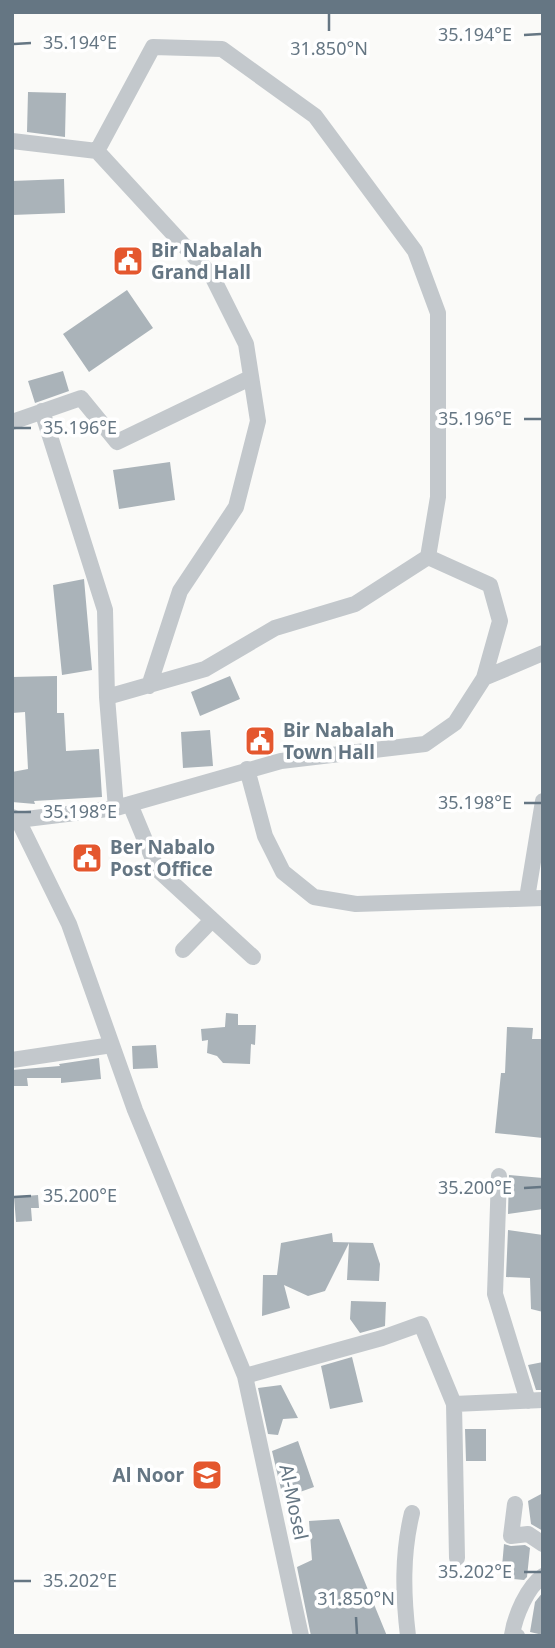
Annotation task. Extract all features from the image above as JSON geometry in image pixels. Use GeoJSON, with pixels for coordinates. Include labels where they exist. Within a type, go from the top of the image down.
{"type":"FeatureCollection","features":[{"type":"Feature","properties":{"kind":"street"},"geometry":{"type":"LineString","coordinates":[[97,151],[153,47],[222,49],[314,116],[415,251],[438,313],[438,497],[428,557],[355,604],[275,628],[205,669],[107,697]]}},
{"type":"Feature","properties":{"kind":"street"},"geometry":{"type":"LineString","coordinates":[[12,142],[97,151],[212,276],[246,344],[258,421],[236,507],[180,591],[149,686]]}},
{"type":"Feature","properties":{"kind":"street"},"geometry":{"type":"LineString","coordinates":[[12,422],[81,398],[117,442],[250,378]]}},
{"type":"Feature","properties":{"kind":"street"},"geometry":{"type":"LineString","coordinates":[[42,411],[105,610],[107,697],[123,806],[157,869],[253,957]]}},
{"type":"Feature","properties":{"kind":"street"},"geometry":{"type":"LineString","coordinates":[[15,818],[123,806],[281,761],[425,744],[455,723],[484,678],[500,621],[490,585],[428,557]]}},
{"type":"Feature","properties":{"kind":"street"},"geometry":{"type":"LineString","coordinates":[[484,678],[543,653]]}},
{"type":"Feature","properties":{"kind":"street"},"geometry":{"type":"LineString","coordinates":[[247,769],[265,836],[283,872],[314,897],[356,904],[535,898],[543,802]]}},
{"type":"Feature","properties":{"kind":"street","name":"Al-Mosel"},"geometry":{"type":"LineString","coordinates":[[15,818],[69,924],[135,1110],[245,1377],[299,1635]]}},
{"type":"Feature","properties":{"kind":"street"},"geometry":{"type":"LineString","coordinates":[[183,950],[212,920]]}},
{"type":"Feature","properties":{"kind":"street"},"geometry":{"type":"LineString","coordinates":[[12,1060],[112,1045]]}},
{"type":"Feature","properties":{"kind":"street"},"geometry":{"type":"LineString","coordinates":[[454,1404],[535,1401],[495,1294],[499,1176]]}},
{"type":"Feature","properties":{"kind":"street"},"geometry":{"type":"LineString","coordinates":[[245,1377],[382,1338],[421,1324],[454,1404],[457,1558]]}},
{"type":"Feature","properties":{"kind":"street"},"geometry":{"type":"LineString","coordinates":[[515,1504],[511,1536],[528,1534],[543,1544]]}},
{"type":"Feature","properties":{"kind":"street"},"geometry":{"type":"LineString","coordinates":[[408,1636],[403,1591],[407,1534],[412,1513]]}},
{"type":"Feature","properties":{"kind":"street"},"geometry":{"type":"LineString","coordinates":[[517,1636],[512,1635],[514,1623],[536,1581],[543,1576]]}},
{"type":"Feature","properties":{"kind":"building"},"geometry":{"type":"Polygon","coordinates":[[[28,92],[66,93],[65,137],[27,132],[28,92]]]}},
{"type":"Feature","properties":{"kind":"building"},"geometry":{"type":"Polygon","coordinates":[[[64,179],[65,213],[12,215],[12,181],[64,179]]]}},
{"type":"Feature","properties":{"kind":"building"},"geometry":{"type":"Polygon","coordinates":[[[127,290],[153,328],[89,372],[63,334],[127,290]]]}},
{"type":"Feature","properties":{"kind":"building"},"geometry":{"type":"Polygon","coordinates":[[[63,371],[69,391],[35,403],[28,381],[63,371]]]}},
{"type":"Feature","properties":{"kind":"building"},"geometry":{"type":"Polygon","coordinates":[[[170,462],[175,500],[119,509],[113,470],[170,462]]]}},
{"type":"Feature","properties":{"kind":"building"},"geometry":{"type":"Polygon","coordinates":[[[84,579],[92,670],[62,675],[53,585],[84,579]]]}},
{"type":"Feature","properties":{"kind":"building"},"geometry":{"type":"Polygon","coordinates":[[[57,676],[57,713],[64,713],[66,751],[99,749],[102,797],[34,801],[35,804],[12,802],[12,772],[28,769],[25,712],[12,713],[12,677],[57,676]]]}},
{"type":"Feature","properties":{"kind":"building"},"geometry":{"type":"Polygon","coordinates":[[[230,676],[240,699],[200,716],[191,692],[230,676]]]}},
{"type":"Feature","properties":{"kind":"building"},"geometry":{"type":"Polygon","coordinates":[[[210,730],[213,766],[183,768],[181,732],[210,730]]]}},
{"type":"Feature","properties":{"kind":"building"},"geometry":{"type":"Polygon","coordinates":[[[226,1013],[238,1014],[238,1025],[256,1025],[250,1064],[223,1063],[217,1056],[207,1053],[208,1040],[202,1041],[201,1029],[225,1027],[226,1013]]]}},
{"type":"Feature","properties":{"kind":"building"},"geometry":{"type":"Polygon","coordinates":[[[507,1027],[533,1028],[532,1039],[543,1039],[543,1138],[495,1133],[501,1073],[505,1073],[507,1027]]]}},
{"type":"Feature","properties":{"kind":"building"},"geometry":{"type":"Polygon","coordinates":[[[156,1045],[158,1068],[133,1069],[132,1046],[156,1045]]]}},
{"type":"Feature","properties":{"kind":"building"},"geometry":{"type":"Polygon","coordinates":[[[99,1058],[101,1079],[61,1083],[61,1078],[27,1078],[28,1086],[12,1086],[12,1070],[60,1066],[59,1064],[99,1058]]]}},
{"type":"Feature","properties":{"kind":"building"},"geometry":{"type":"Polygon","coordinates":[[[509,1175],[543,1178],[543,1209],[508,1214],[509,1175]]]}},
{"type":"Feature","properties":{"kind":"building"},"geometry":{"type":"Polygon","coordinates":[[[38,1195],[39,1208],[31,1208],[32,1221],[16,1222],[14,1197],[38,1195]]]}},
{"type":"Feature","properties":{"kind":"building"},"geometry":{"type":"Polygon","coordinates":[[[508,1230],[543,1235],[543,1312],[531,1309],[530,1278],[506,1277],[508,1230]]]}},
{"type":"Feature","properties":{"kind":"building"},"geometry":{"type":"Polygon","coordinates":[[[332,1233],[333,1242],[373,1243],[380,1264],[379,1281],[347,1280],[349,1243],[325,1291],[308,1296],[284,1285],[290,1308],[262,1316],[263,1275],[277,1275],[281,1243],[332,1233]]]}},
{"type":"Feature","properties":{"kind":"building"},"geometry":{"type":"Polygon","coordinates":[[[351,1301],[386,1302],[385,1326],[360,1333],[350,1319],[351,1301]]]}},
{"type":"Feature","properties":{"kind":"building"},"geometry":{"type":"Polygon","coordinates":[[[352,1357],[363,1402],[330,1409],[321,1366],[352,1357]]]}},
{"type":"Feature","properties":{"kind":"building"},"geometry":{"type":"Polygon","coordinates":[[[543,1362],[543,1390],[536,1390],[528,1365],[543,1362]]]}},
{"type":"Feature","properties":{"kind":"building"},"geometry":{"type":"Polygon","coordinates":[[[281,1385],[298,1418],[283,1419],[278,1435],[268,1434],[258,1388],[281,1385]]]}},
{"type":"Feature","properties":{"kind":"building"},"geometry":{"type":"Polygon","coordinates":[[[465,1429],[486,1429],[486,1461],[466,1461],[465,1429]]]}},
{"type":"Feature","properties":{"kind":"building"},"geometry":{"type":"Polygon","coordinates":[[[298,1441],[314,1487],[283,1498],[272,1451],[298,1441]]]}},
{"type":"Feature","properties":{"kind":"building"},"geometry":{"type":"Polygon","coordinates":[[[543,1493],[543,1531],[531,1524],[528,1501],[543,1493]]]}},
{"type":"Feature","properties":{"kind":"building"},"geometry":{"type":"Polygon","coordinates":[[[339,1519],[387,1636],[311,1636],[297,1567],[312,1560],[309,1521],[339,1519]]]}},
{"type":"Feature","properties":{"kind":"building"},"geometry":{"type":"Polygon","coordinates":[[[504,1544],[525,1545],[530,1548],[527,1577],[524,1580],[501,1578],[504,1544]]]}},
{"type":"Feature","properties":{"kind":"building"},"geometry":{"type":"Polygon","coordinates":[[[543,1592],[543,1635],[530,1632],[535,1602],[543,1592]]]}},
{"type":"Feature","properties":{"kind":"place","name":"Bir Nabalah Grand Hall"},"geometry":{"type":"Point","coordinates":[128,261]}},
{"type":"Feature","properties":{"kind":"place","name":"Bir Nabalah Town Hall"},"geometry":{"type":"Point","coordinates":[260,741]}},
{"type":"Feature","properties":{"kind":"place","name":"Ber Nabalo Post Office"},"geometry":{"type":"Point","coordinates":[87,858]}},
{"type":"Feature","properties":{"kind":"place","name":"Al Noor"},"geometry":{"type":"Point","coordinates":[207,1475]}}]}
